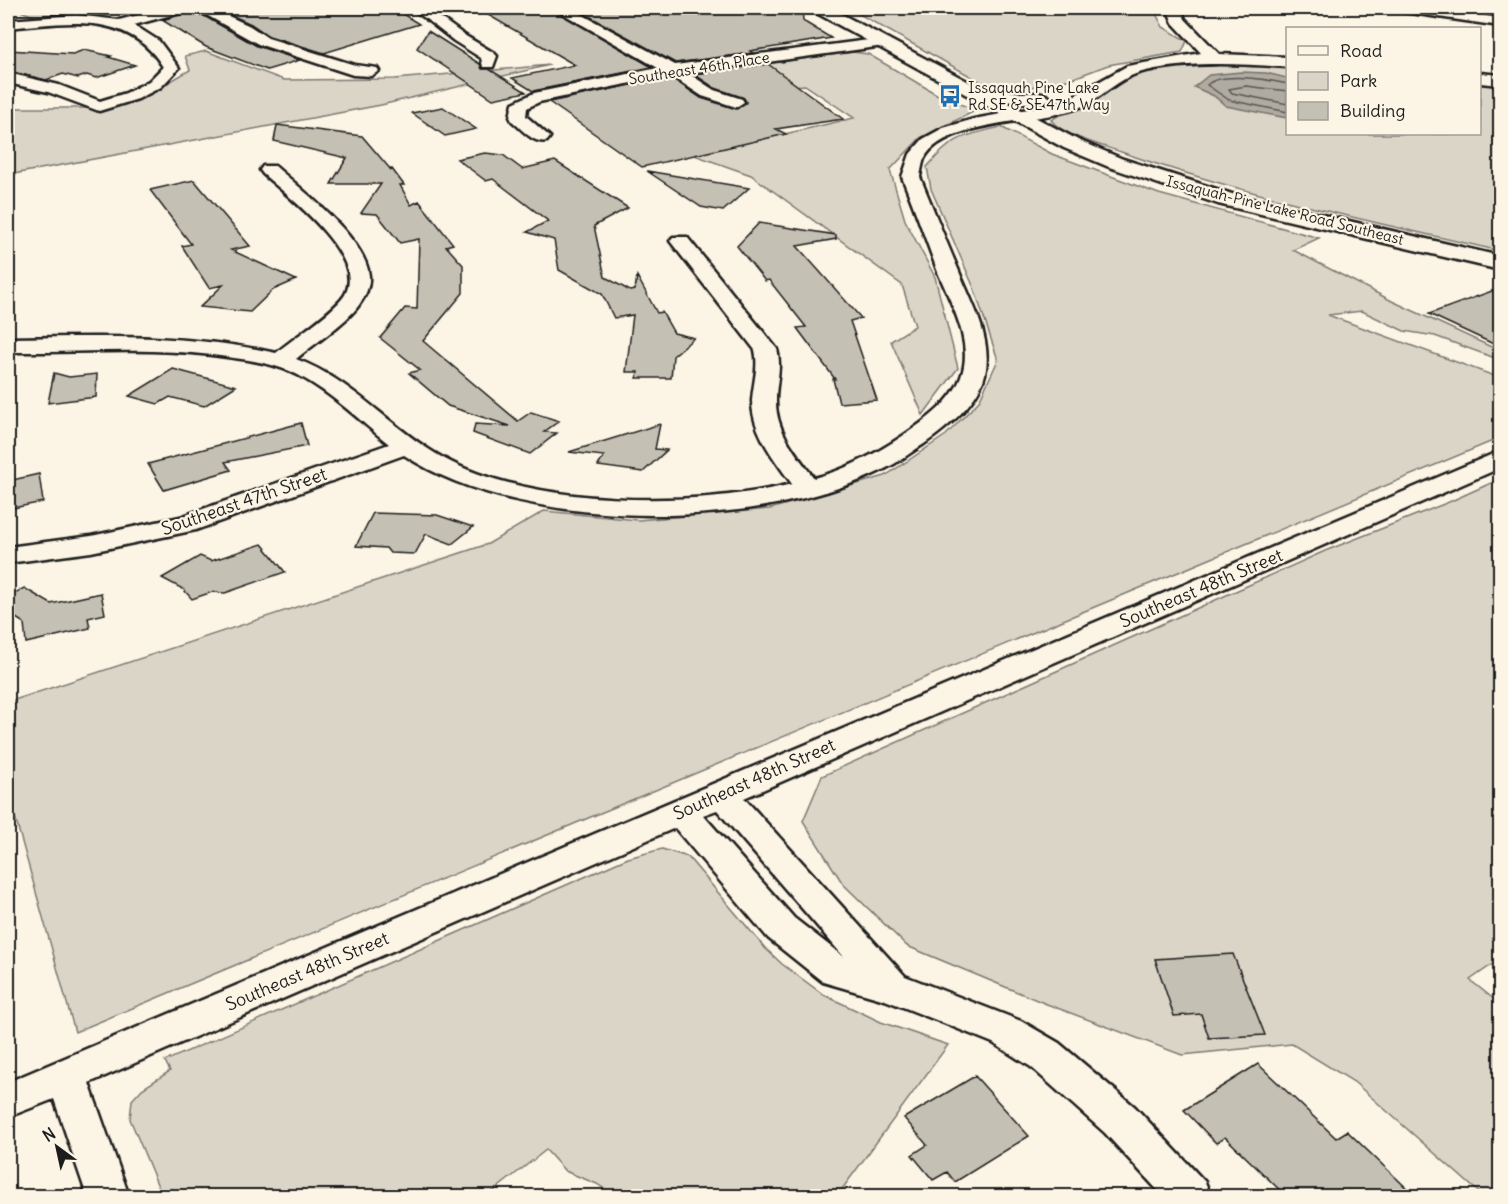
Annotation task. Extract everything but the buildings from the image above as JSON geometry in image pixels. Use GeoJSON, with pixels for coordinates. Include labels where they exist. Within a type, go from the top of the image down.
{"type":"FeatureCollection","features":[{"type":"Feature","properties":{"kind":"main road","name":"Issaquah-Pine Lake Road Southeast"},"geometry":{"type":"LineString","coordinates":[[819,8],[1014,114],[1107,159],[1188,188],[1500,263]]}},
{"type":"Feature","properties":{"kind":"street"},"geometry":{"type":"LineString","coordinates":[[120,24],[181,8]]}},
{"type":"Feature","properties":{"kind":"street"},"geometry":{"type":"LineString","coordinates":[[201,8],[245,29],[263,41],[353,70],[371,71]]}},
{"type":"Feature","properties":{"kind":"street"},"geometry":{"type":"LineString","coordinates":[[419,8],[459,38],[489,56],[488,64]]}},
{"type":"Feature","properties":{"kind":"street"},"geometry":{"type":"LineString","coordinates":[[560,8],[673,70],[708,93],[736,102]]}},
{"type":"Feature","properties":{"kind":"street"},"geometry":{"type":"LineString","coordinates":[[1174,8],[1178,20],[1214,57]]}},
{"type":"Feature","properties":{"kind":"street"},"geometry":{"type":"LineString","coordinates":[[1404,8],[1500,22]]}},
{"type":"Feature","properties":{"kind":"street"},"geometry":{"type":"LineString","coordinates":[[8,24],[91,21],[120,24],[141,34],[160,51],[171,68],[155,84],[132,96],[99,106],[53,88],[8,78]]}},
{"type":"Feature","properties":{"kind":"street","name":"Southeast 46th Place"},"geometry":{"type":"LineString","coordinates":[[542,137],[521,122],[518,109],[525,102],[544,96],[673,70],[884,42]]}},
{"type":"Feature","properties":{"kind":"street"},"geometry":{"type":"LineString","coordinates":[[1014,114],[1028,106],[1055,100],[1097,75],[1121,64],[1189,57],[1286,62]]}},
{"type":"Feature","properties":{"kind":"street"},"geometry":{"type":"LineString","coordinates":[[8,345],[165,343],[239,351],[281,360],[310,372],[332,386],[426,460],[492,487],[551,501],[613,506],[728,504],[767,500],[882,462],[910,446],[958,401],[975,369],[973,332],[911,177],[911,168],[924,146],[939,136],[981,122],[1014,114],[1044,113],[1069,106],[1133,69],[1214,57]]}},
{"type":"Feature","properties":{"kind":"street"},"geometry":{"type":"LineString","coordinates":[[1481,78],[1500,80]]}},
{"type":"Feature","properties":{"kind":"street"},"geometry":{"type":"LineString","coordinates":[[976,92],[1037,99],[1074,90]]}},
{"type":"Feature","properties":{"kind":"street"},"geometry":{"type":"LineString","coordinates":[[269,170],[336,232],[356,260],[359,275],[356,293],[349,304],[281,360]]}},
{"type":"Feature","properties":{"kind":"street"},"geometry":{"type":"LineString","coordinates":[[680,241],[766,349],[770,362],[764,402],[767,425],[808,488]]}},
{"type":"Feature","properties":{"kind":"street","name":"Southeast 47th Street"},"geometry":{"type":"LineString","coordinates":[[8,555],[91,544],[187,524],[406,446]]}},
{"type":"Feature","properties":{"kind":"street","name":"Southeast 48th Street"},"geometry":{"type":"LineString","coordinates":[[8,1100],[1500,459]]}},
{"type":"Feature","properties":{"kind":"street"},"geometry":{"type":"LineString","coordinates":[[721,793],[892,987]]}},
{"type":"Feature","properties":{"kind":"street"},"geometry":{"type":"LineString","coordinates":[[680,811],[781,928],[836,972],[892,987],[1007,1032],[1045,1055],[1120,1120],[1190,1197]]}},
{"type":"Feature","properties":{"kind":"street"},"geometry":{"type":"LineString","coordinates":[[66,1075],[108,1197]]}},
{"type":"Feature","properties":{"kind":"green space"},"geometry":{"type":"Polygon","coordinates":[[[18,8],[68,8],[97,13],[41,19],[18,10],[18,8]]]}},
{"type":"Feature","properties":{"kind":"green space"},"geometry":{"type":"Polygon","coordinates":[[[841,8],[1160,8],[1160,10],[1154,10],[1163,27],[1187,41],[1182,52],[1108,65],[1071,79],[1041,86],[1012,88],[988,86],[852,10],[847,11],[841,8]]]}},
{"type":"Feature","properties":{"kind":"green space"},"geometry":{"type":"Polygon","coordinates":[[[206,51],[284,80],[395,79],[550,65],[381,105],[8,175],[8,108],[105,108],[159,88],[190,70],[185,56],[206,51]]]}},
{"type":"Feature","properties":{"kind":"green space"},"geometry":{"type":"Polygon","coordinates":[[[853,52],[868,54],[945,99],[977,110],[920,138],[890,170],[905,220],[935,277],[958,368],[923,415],[891,341],[915,326],[902,285],[751,175],[694,155],[854,118],[805,85],[777,87],[750,66],[853,52]]]}},
{"type":"Feature","properties":{"kind":"green space"},"geometry":{"type":"Polygon","coordinates":[[[1206,64],[1286,67],[1286,135],[1481,135],[1481,83],[1489,84],[1500,94],[1500,251],[1309,207],[1214,182],[1083,139],[1064,131],[1051,120],[1107,87],[1130,77],[1155,70],[1206,64]]]}},
{"type":"Feature","properties":{"kind":"green space"},"geometry":{"type":"Polygon","coordinates":[[[1001,127],[1052,154],[1159,194],[1319,238],[1293,250],[1392,301],[1500,351],[1500,360],[1435,336],[1404,331],[1362,311],[1328,315],[1500,378],[1500,438],[75,1032],[8,792],[8,702],[488,544],[544,511],[638,520],[770,509],[885,476],[946,435],[979,401],[998,360],[974,288],[931,189],[927,167],[952,143],[1001,127]]]}},
{"type":"Feature","properties":{"kind":"green space"},"geometry":{"type":"Polygon","coordinates":[[[1500,479],[1500,959],[1470,980],[1500,1004],[1500,1196],[1483,1196],[1354,1082],[1292,1044],[1182,1055],[1044,1003],[907,946],[843,884],[803,821],[822,776],[1325,551],[1449,502],[1500,479]]]}},
{"type":"Feature","properties":{"kind":"green space"},"geometry":{"type":"Polygon","coordinates":[[[662,849],[688,857],[765,948],[782,964],[824,995],[881,1022],[948,1045],[837,1196],[615,1196],[597,1184],[565,1171],[546,1150],[487,1196],[162,1196],[130,1119],[132,1100],[142,1089],[170,1071],[165,1061],[628,858],[662,849]]]}},
{"type":"Feature","properties":{"kind":"water"},"geometry":{"type":"Polygon","coordinates":[[[1241,72],[1266,73],[1286,78],[1286,118],[1226,106],[1214,96],[1194,87],[1209,75],[1241,72]]]}},
{"type":"Feature","properties":{"kind":"place","name":"Issaquah Pine Lake Rd SE & SE 47th Way"},"geometry":{"type":"Point","coordinates":[950,96]}}]}
